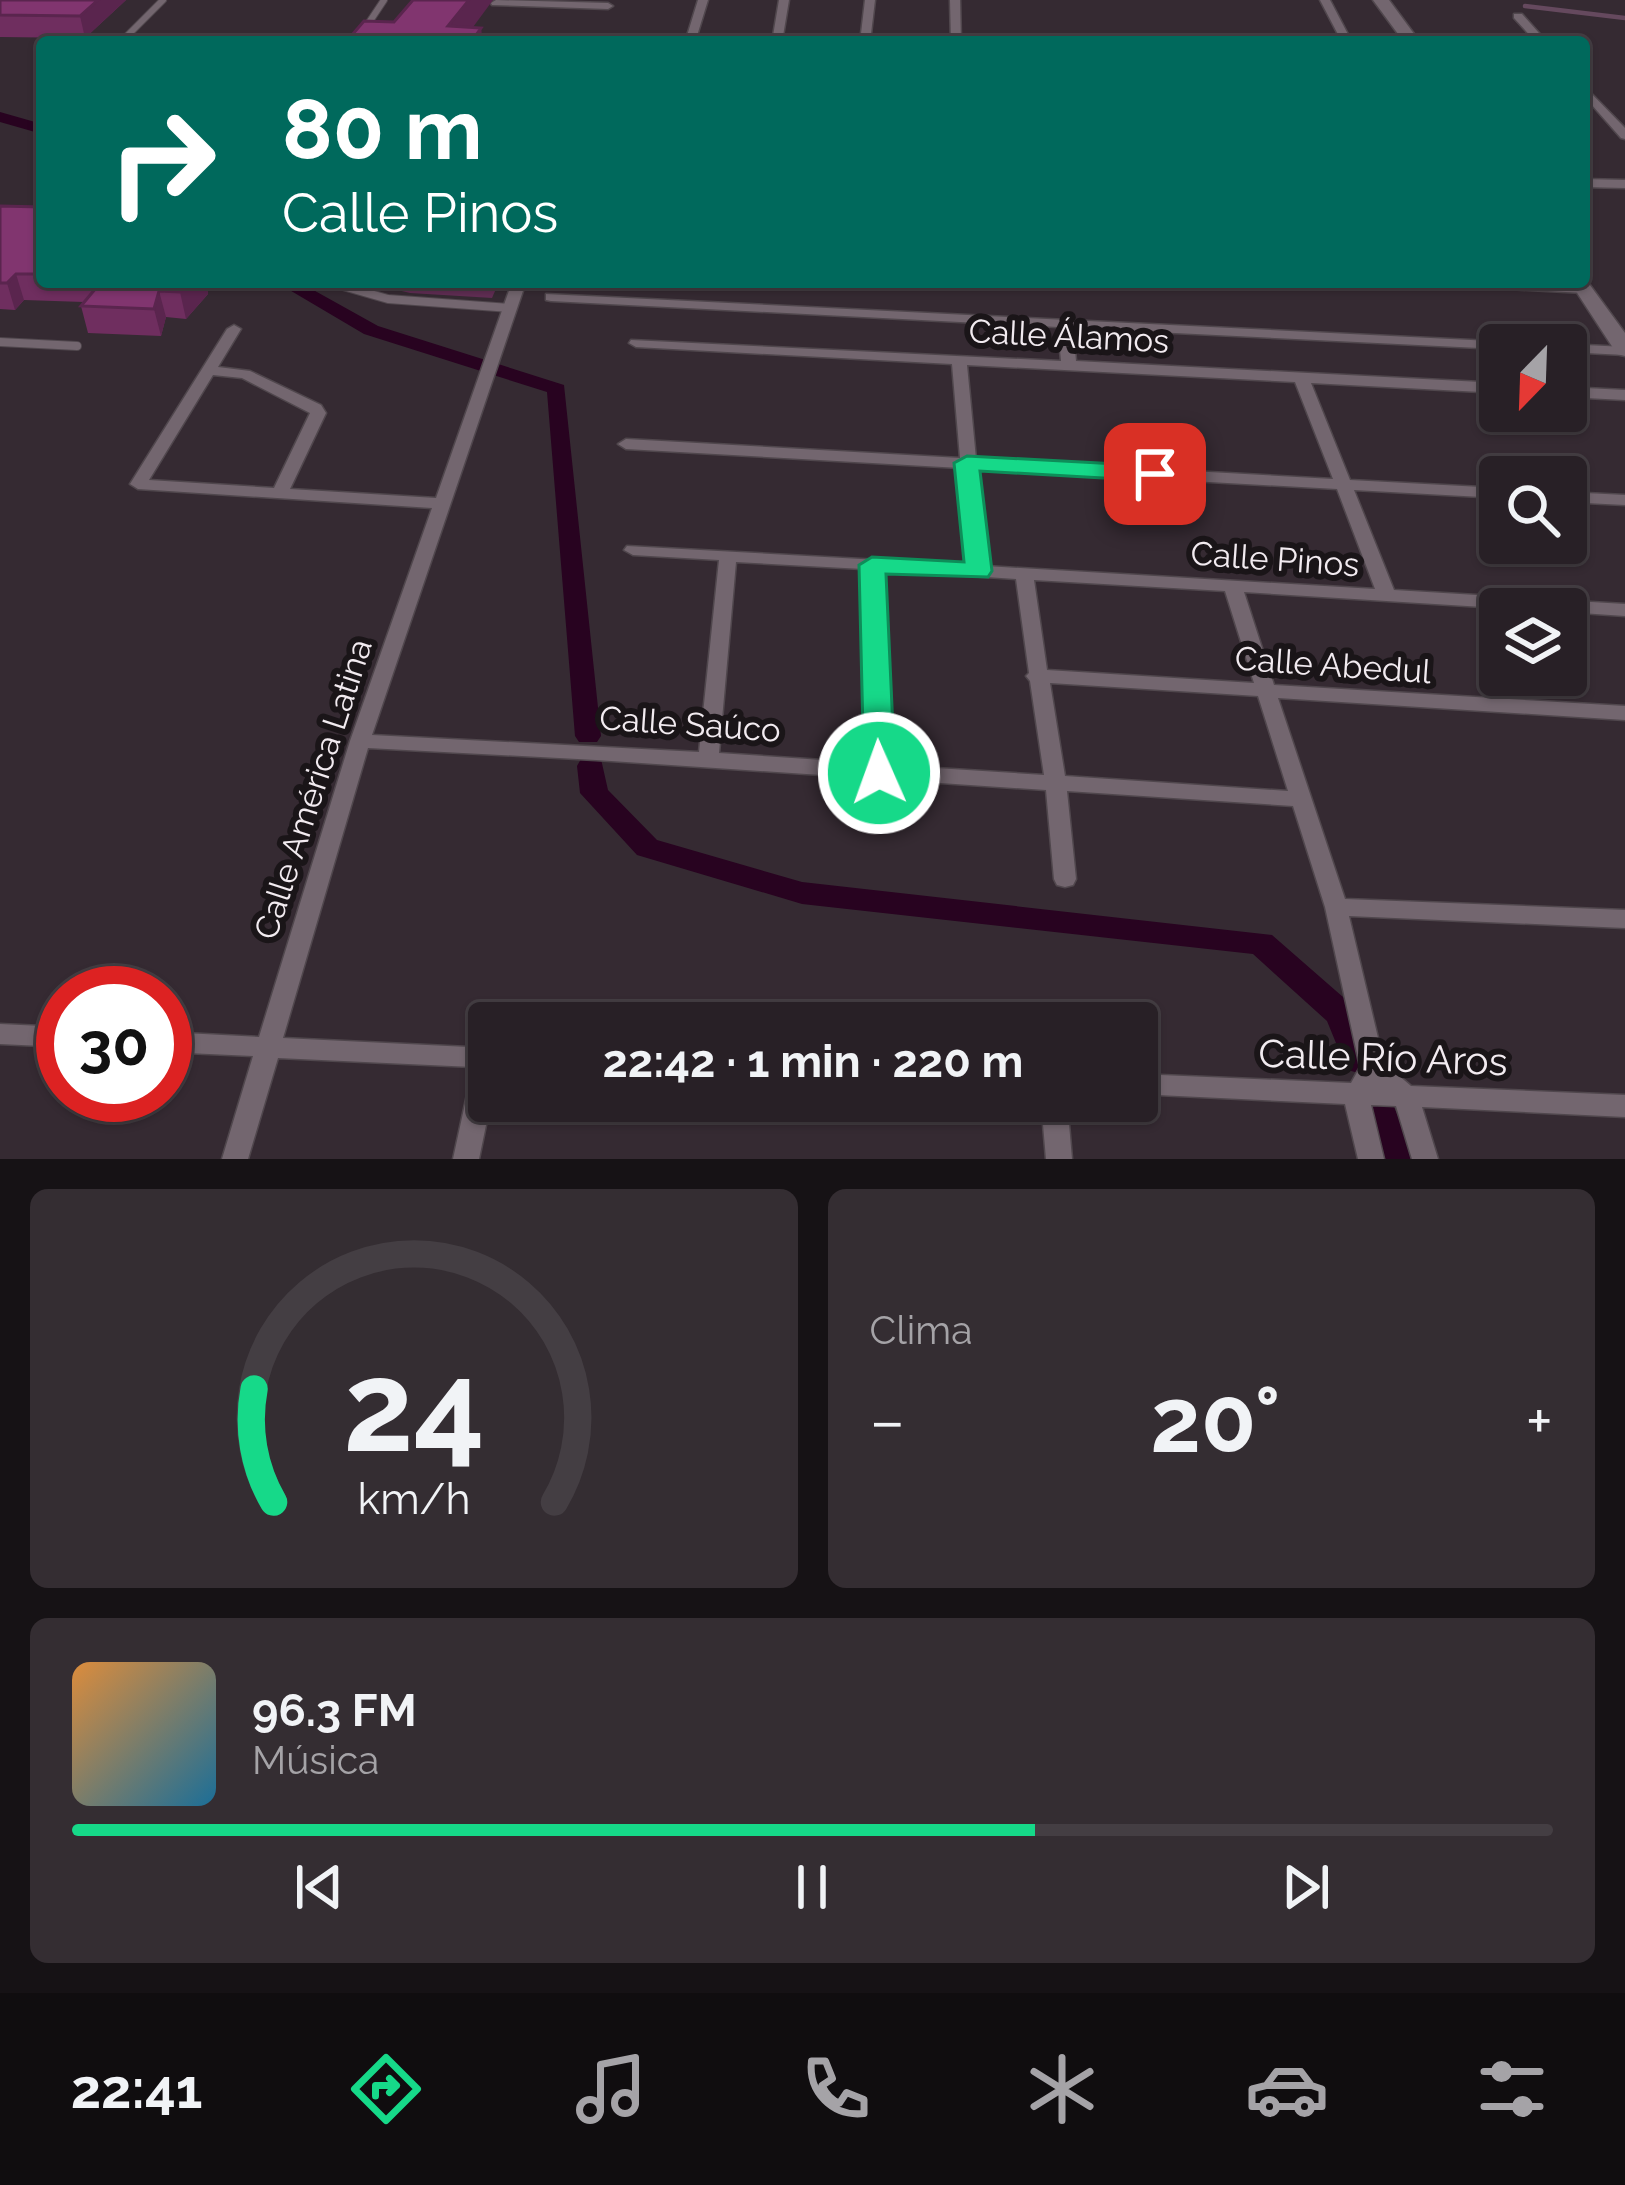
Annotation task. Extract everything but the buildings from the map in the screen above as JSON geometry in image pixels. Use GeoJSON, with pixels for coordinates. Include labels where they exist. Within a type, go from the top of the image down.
{"type":"FeatureCollection","features":[{"type":"Feature","properties":{"kind":"main road"},"geometry":{"type":"LineString","coordinates":[[1381,0],[1408,36]]}},
{"type":"Feature","properties":{"kind":"main road"},"geometry":{"type":"LineString","coordinates":[[1584,288],[1625,350]]}},
{"type":"Feature","properties":{"kind":"street"},"geometry":{"type":"LineString","coordinates":[[693,36],[703,0]]}},
{"type":"Feature","properties":{"kind":"street"},"geometry":{"type":"LineString","coordinates":[[778,36],[784,0]]}},
{"type":"Feature","properties":{"kind":"street"},"geometry":{"type":"LineString","coordinates":[[866,36],[870,0]]}},
{"type":"Feature","properties":{"kind":"street"},"geometry":{"type":"LineString","coordinates":[[955,0],[956,36]]}},
{"type":"Feature","properties":{"kind":"street"},"geometry":{"type":"LineString","coordinates":[[1325,0],[1344,36]]}},
{"type":"Feature","properties":{"kind":"street"},"geometry":{"type":"LineString","coordinates":[[496,3],[609,3],[596,36]]}},
{"type":"Feature","properties":{"kind":"street"},"geometry":{"type":"LineString","coordinates":[[1518,16],[1536,36]]}},
{"type":"Feature","properties":{"kind":"street"},"geometry":{"type":"LineString","coordinates":[[1590,96],[1625,135]]}},
{"type":"Feature","properties":{"kind":"street"},"geometry":{"type":"LineString","coordinates":[[1590,183],[1625,184]]}},
{"type":"Feature","properties":{"kind":"street","name":"Calle América Latina"},"geometry":{"type":"LineString","coordinates":[[235,1159],[360,741],[517,288]]}},
{"type":"Feature","properties":{"kind":"street"},"geometry":{"type":"LineString","coordinates":[[551,297],[1479,344]]}},
{"type":"Feature","properties":{"kind":"street"},"geometry":{"type":"LineString","coordinates":[[1065,323],[1069,366]]}},
{"type":"Feature","properties":{"kind":"street"},"geometry":{"type":"LineString","coordinates":[[234,329],[136,482],[442,504]]}},
{"type":"Feature","properties":{"kind":"street","name":"Calle Álamos"},"geometry":{"type":"LineString","coordinates":[[636,343],[1479,387]]}},
{"type":"Feature","properties":{"kind":"street"},"geometry":{"type":"LineString","coordinates":[[1587,349],[1625,350]]}},
{"type":"Feature","properties":{"kind":"street"},"geometry":{"type":"LineString","coordinates":[[958,360],[978,571]]}},
{"type":"Feature","properties":{"kind":"street"},"geometry":{"type":"LineString","coordinates":[[208,370],[245,374],[315,408],[318,413],[281,491]]}},
{"type":"Feature","properties":{"kind":"street"},"geometry":{"type":"LineString","coordinates":[[1301,377],[1387,596]]}},
{"type":"Feature","properties":{"kind":"street"},"geometry":{"type":"LineString","coordinates":[[1587,393],[1625,395]]}},
{"type":"Feature","properties":{"kind":"street"},"geometry":{"type":"LineString","coordinates":[[626,444],[1479,492]]}},
{"type":"Feature","properties":{"kind":"street"},"geometry":{"type":"LineString","coordinates":[[1587,498],[1625,500]]}},
{"type":"Feature","properties":{"kind":"street","name":"Calle Pinos"},"geometry":{"type":"LineString","coordinates":[[633,550],[1625,610]]}},
{"type":"Feature","properties":{"kind":"street"},"geometry":{"type":"LineString","coordinates":[[710,756],[728,556]]}},
{"type":"Feature","properties":{"kind":"street"},"geometry":{"type":"LineString","coordinates":[[872,565],[879,773]]}},
{"type":"Feature","properties":{"kind":"street"},"geometry":{"type":"LineString","coordinates":[[1024,574],[1036,676],[1059,784],[1065,878]]}},
{"type":"Feature","properties":{"kind":"street"},"geometry":{"type":"LineString","coordinates":[[1233,587],[1336,907],[1373,1068],[1406,1097],[1425,1159]]}},
{"type":"Feature","properties":{"kind":"street","name":"Calle Abedul"},"geometry":{"type":"LineString","coordinates":[[1036,676],[1625,713]]}},
{"type":"Feature","properties":{"kind":"street","name":"Calle Saúco"},"geometry":{"type":"LineString","coordinates":[[360,741],[710,756],[879,773],[1302,799]]}},
{"type":"Feature","properties":{"kind":"street"},"geometry":{"type":"LineString","coordinates":[[1336,907],[1625,919]]}},
{"type":"Feature","properties":{"kind":"street"},"geometry":{"type":"LineString","coordinates":[[0,1034],[36,1036]]}},
{"type":"Feature","properties":{"kind":"street"},"geometry":{"type":"LineString","coordinates":[[192,1044],[468,1057]]}},
{"type":"Feature","properties":{"kind":"street"},"geometry":{"type":"LineString","coordinates":[[1372,1159],[1356,1097],[1373,1068]]}},
{"type":"Feature","properties":{"kind":"street","name":"Calle Río Aros"},"geometry":{"type":"LineString","coordinates":[[1158,1085],[1625,1106]]}},
{"type":"Feature","properties":{"kind":"street"},"geometry":{"type":"LineString","coordinates":[[466,1159],[474,1122]]}},
{"type":"Feature","properties":{"kind":"street"},"geometry":{"type":"LineString","coordinates":[[1056,1122],[1059,1159]]}},
{"type":"Feature","properties":{"kind":"lane"},"geometry":{"type":"LineString","coordinates":[[128,36],[163,0]]}},
{"type":"Feature","properties":{"kind":"lane"},"geometry":{"type":"LineString","coordinates":[[360,36],[384,0]]}},
{"type":"Feature","properties":{"kind":"lane"},"geometry":{"type":"LineString","coordinates":[[350,288],[388,299],[510,308]]}},
{"type":"Feature","properties":{"kind":"lane"},"geometry":{"type":"LineString","coordinates":[[0,342],[77,346]]}},
{"type":"Feature","properties":{"kind":"shaded area"},"geometry":{"type":"Polygon","coordinates":[[[389,288],[496,288],[492,298],[389,288]]]}},
{"type":"Feature","properties":{"kind":"waterway"},"geometry":{"type":"LineString","coordinates":[[1525,6],[1625,18]]}},
{"type":"Feature","properties":{"kind":"waterway"},"geometry":{"type":"LineString","coordinates":[[0,117],[36,127]]}},
{"type":"Feature","properties":{"kind":"waterway"},"geometry":{"type":"LineString","coordinates":[[296,288],[371,330],[557,389],[588,736]]}},
{"type":"Feature","properties":{"kind":"waterway"},"geometry":{"type":"LineString","coordinates":[[591,766],[594,793],[647,848],[802,893],[1261,943],[1340,1013],[1359,1060]]}},
{"type":"Feature","properties":{"kind":"waterway"},"geometry":{"type":"LineString","coordinates":[[1374,1098],[1399,1159]]}},
{"type":"Feature","properties":{"kind":"route"},"geometry":{"type":"LineString","coordinates":[[879,773],[872,565],[978,571],[967,463],[1155,474]]}}]}
